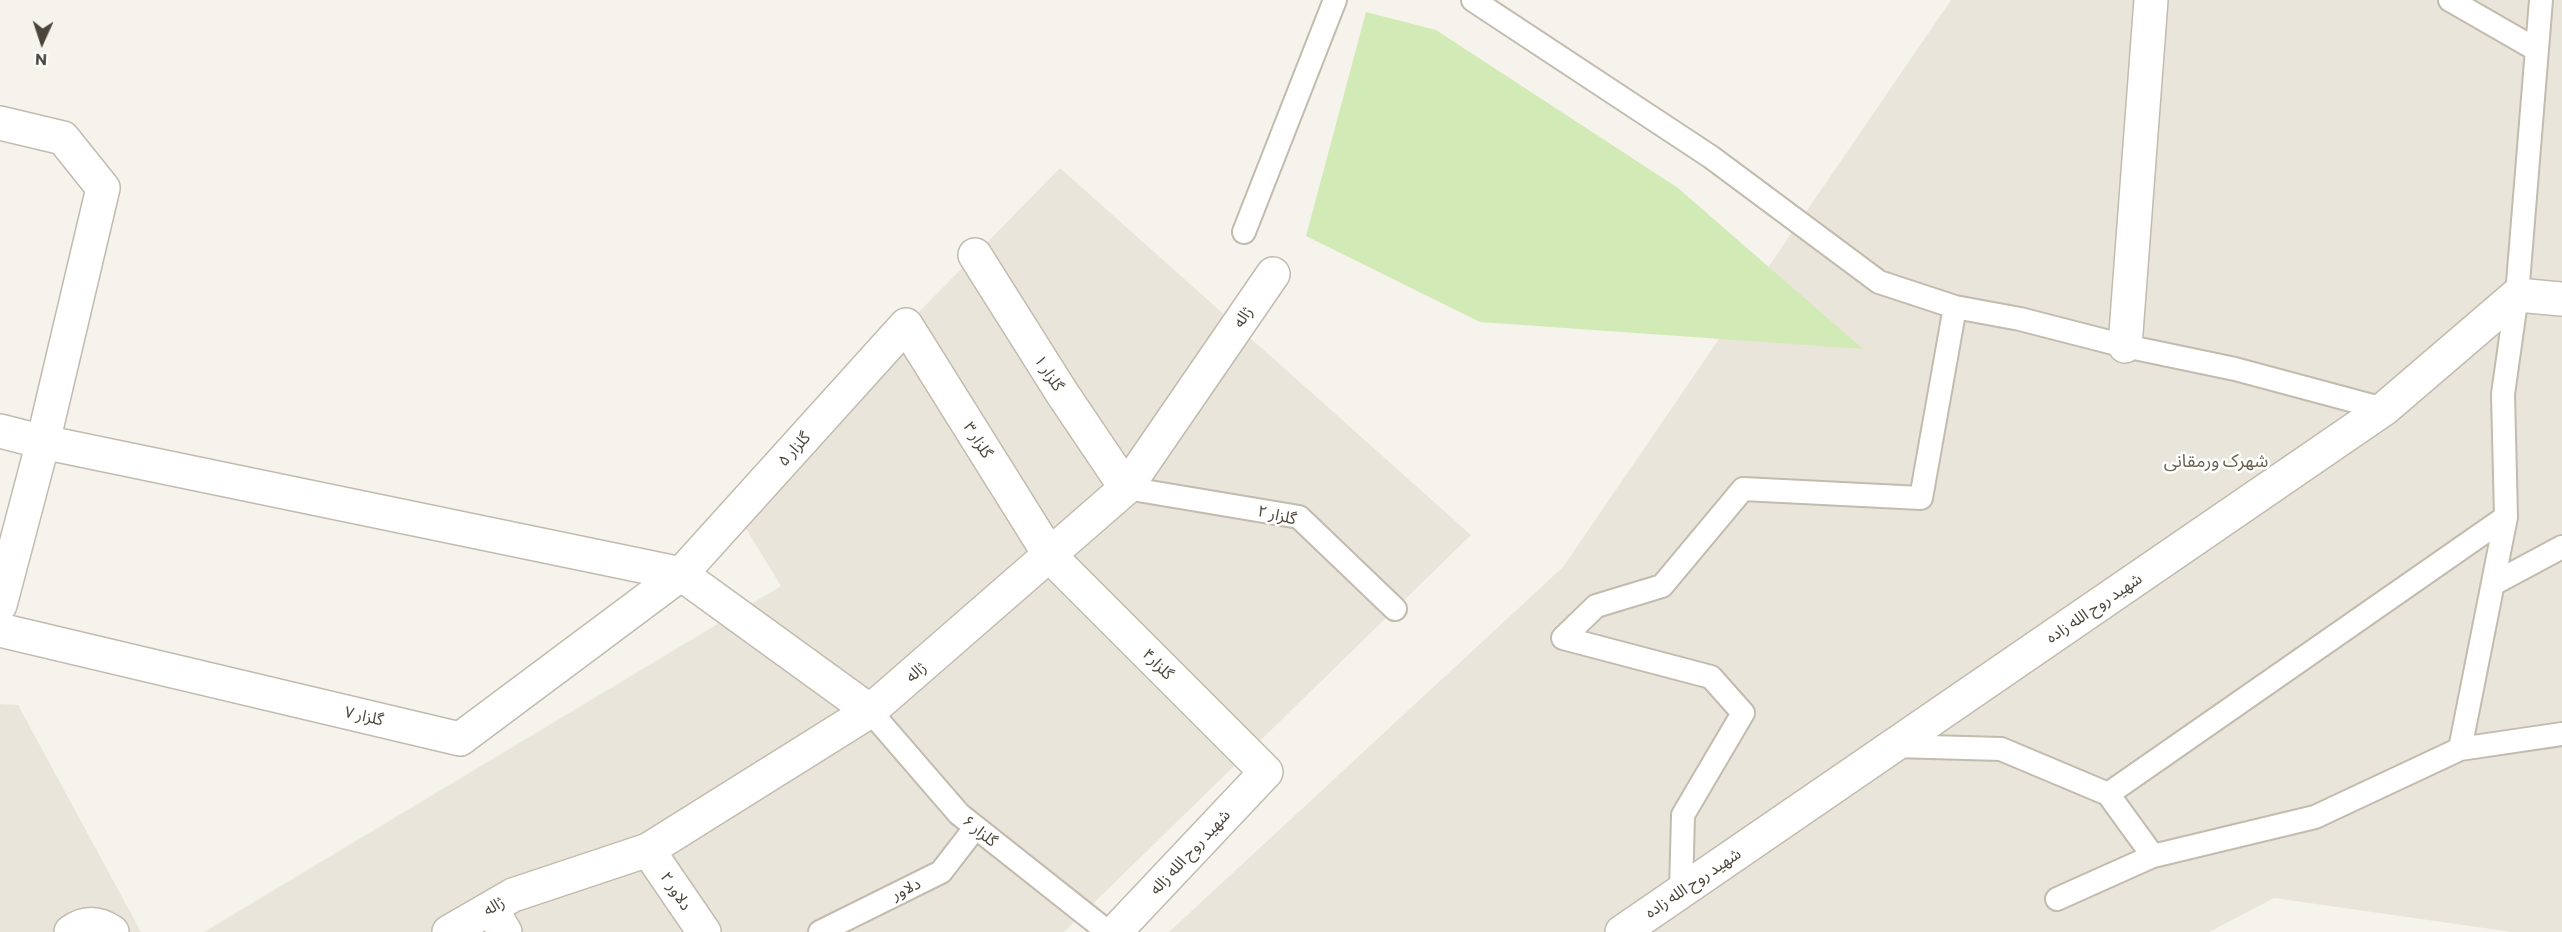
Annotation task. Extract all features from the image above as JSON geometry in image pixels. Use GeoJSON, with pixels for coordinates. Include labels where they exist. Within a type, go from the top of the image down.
{"type":"FeatureCollection","features":[{"type":"Feature","properties":{"kind":"street"},"geometry":{"type":"LineString","coordinates":[[2125,346],[2151,0]]}},
{"type":"Feature","properties":{"kind":"street"},"geometry":{"type":"LineString","coordinates":[[0,123],[63,138],[103,188],[43,442],[0,604]]}},
{"type":"Feature","properties":{"kind":"street","name":"گلزار ۱"},"geometry":{"type":"LineString","coordinates":[[975,255],[1062,393],[1126,488]]}},
{"type":"Feature","properties":{"kind":"street","name":"ژاله"},"geometry":{"type":"LineString","coordinates":[[449,932],[498,920],[513,895],[648,850],[870,711],[1126,488],[1273,274]]}},
{"type":"Feature","properties":{"kind":"street"},"geometry":{"type":"LineString","coordinates":[[2517,295],[2562,299]]}},
{"type":"Feature","properties":{"kind":"street","name":"شهید روح الله زاده"},"geometry":{"type":"LineString","coordinates":[[1622,932],[2384,409],[2517,295]]}},
{"type":"Feature","properties":{"kind":"street","name":"گلزار ۳"},"geometry":{"type":"LineString","coordinates":[[906,325],[1050,555]]}},
{"type":"Feature","properties":{"kind":"street","name":"گلزار ۵"},"geometry":{"type":"LineString","coordinates":[[681,574],[906,325]]}},
{"type":"Feature","properties":{"kind":"street"},"geometry":{"type":"LineString","coordinates":[[0,431],[43,442],[681,574],[870,711]]}},
{"type":"Feature","properties":{"kind":"street","name":"گلزار۴"},"geometry":{"type":"LineString","coordinates":[[1050,555],[1266,772]]}},
{"type":"Feature","properties":{"kind":"street","name":"گلزار ۷"},"geometry":{"type":"LineString","coordinates":[[0,630],[460,739],[681,574]]}},
{"type":"Feature","properties":{"kind":"street","name":"شهید روح الله زاله"},"geometry":{"type":"LineString","coordinates":[[1115,932],[1266,772]]}},
{"type":"Feature","properties":{"kind":"street","name":"دلاور ۲"},"geometry":{"type":"LineString","coordinates":[[648,850],[704,932]]}},
{"type":"Feature","properties":{"kind":"street"},"geometry":{"type":"LineString","coordinates":[[71,932],[79,926],[91,924],[100,924],[112,932]]}},
{"type":"Feature","properties":{"kind":"lane"},"geometry":{"type":"LineString","coordinates":[[1244,232],[1335,0]]}},
{"type":"Feature","properties":{"kind":"lane"},"geometry":{"type":"LineString","coordinates":[[1473,0],[1711,157],[1879,282],[1955,307],[2020,318],[2125,346],[2235,369],[2384,409]]}},
{"type":"Feature","properties":{"kind":"lane"},"geometry":{"type":"LineString","coordinates":[[2450,0],[2537,50]]}},
{"type":"Feature","properties":{"kind":"lane"},"geometry":{"type":"LineString","coordinates":[[2460,749],[2506,518],[2503,394],[2517,295],[2541,0]]}},
{"type":"Feature","properties":{"kind":"lane"},"geometry":{"type":"LineString","coordinates":[[1681,891],[1683,815],[1743,713],[1711,678],[1563,638],[1596,606],[1662,586],[1743,489],[1921,498],[1955,307]]}},
{"type":"Feature","properties":{"kind":"lane","name":"گلزار ۲"},"geometry":{"type":"LineString","coordinates":[[1126,488],[1299,517],[1395,609]]}},
{"type":"Feature","properties":{"kind":"lane"},"geometry":{"type":"LineString","coordinates":[[2108,794],[2506,518]]}},
{"type":"Feature","properties":{"kind":"lane"},"geometry":{"type":"LineString","coordinates":[[2493,584],[2562,547]]}},
{"type":"Feature","properties":{"kind":"lane","name":"گلزار ۶"},"geometry":{"type":"LineString","coordinates":[[870,711],[959,813],[975,828],[1108,932]]}},
{"type":"Feature","properties":{"kind":"lane"},"geometry":{"type":"LineString","coordinates":[[2057,899],[2153,856],[2315,817],[2460,749],[2562,735]]}},
{"type":"Feature","properties":{"kind":"lane"},"geometry":{"type":"LineString","coordinates":[[1894,746],[2001,749],[2108,794],[2153,856]]}},
{"type":"Feature","properties":{"kind":"lane","name":"دلاور"},"geometry":{"type":"LineString","coordinates":[[820,932],[941,872],[975,828]]}},
{"type":"Feature","properties":{"kind":"shaded area"},"geometry":{"type":"Polygon","coordinates":[[[1951,0],[2562,0],[2562,932],[2512,932],[2274,898],[2209,932],[1169,932],[1563,567],[1951,0]]]}},
{"type":"Feature","properties":{"kind":"shaded area"},"geometry":{"type":"Polygon","coordinates":[[[1060,168],[1471,535],[1064,932],[204,932],[781,586],[731,504],[1060,168]]]}},
{"type":"Feature","properties":{"kind":"shaded area"},"geometry":{"type":"Polygon","coordinates":[[[0,704],[18,705],[141,932],[0,932],[0,704]]]}},
{"type":"Feature","properties":{"kind":"green space"},"geometry":{"type":"Polygon","coordinates":[[[1366,12],[1436,30],[1678,188],[1863,349],[1480,322],[1306,236],[1366,12]]]}},
{"type":"Feature","properties":{"kind":"district","name":"شهرک ورمقانی"},"geometry":{"type":"Point","coordinates":[2216,461]}}]}
